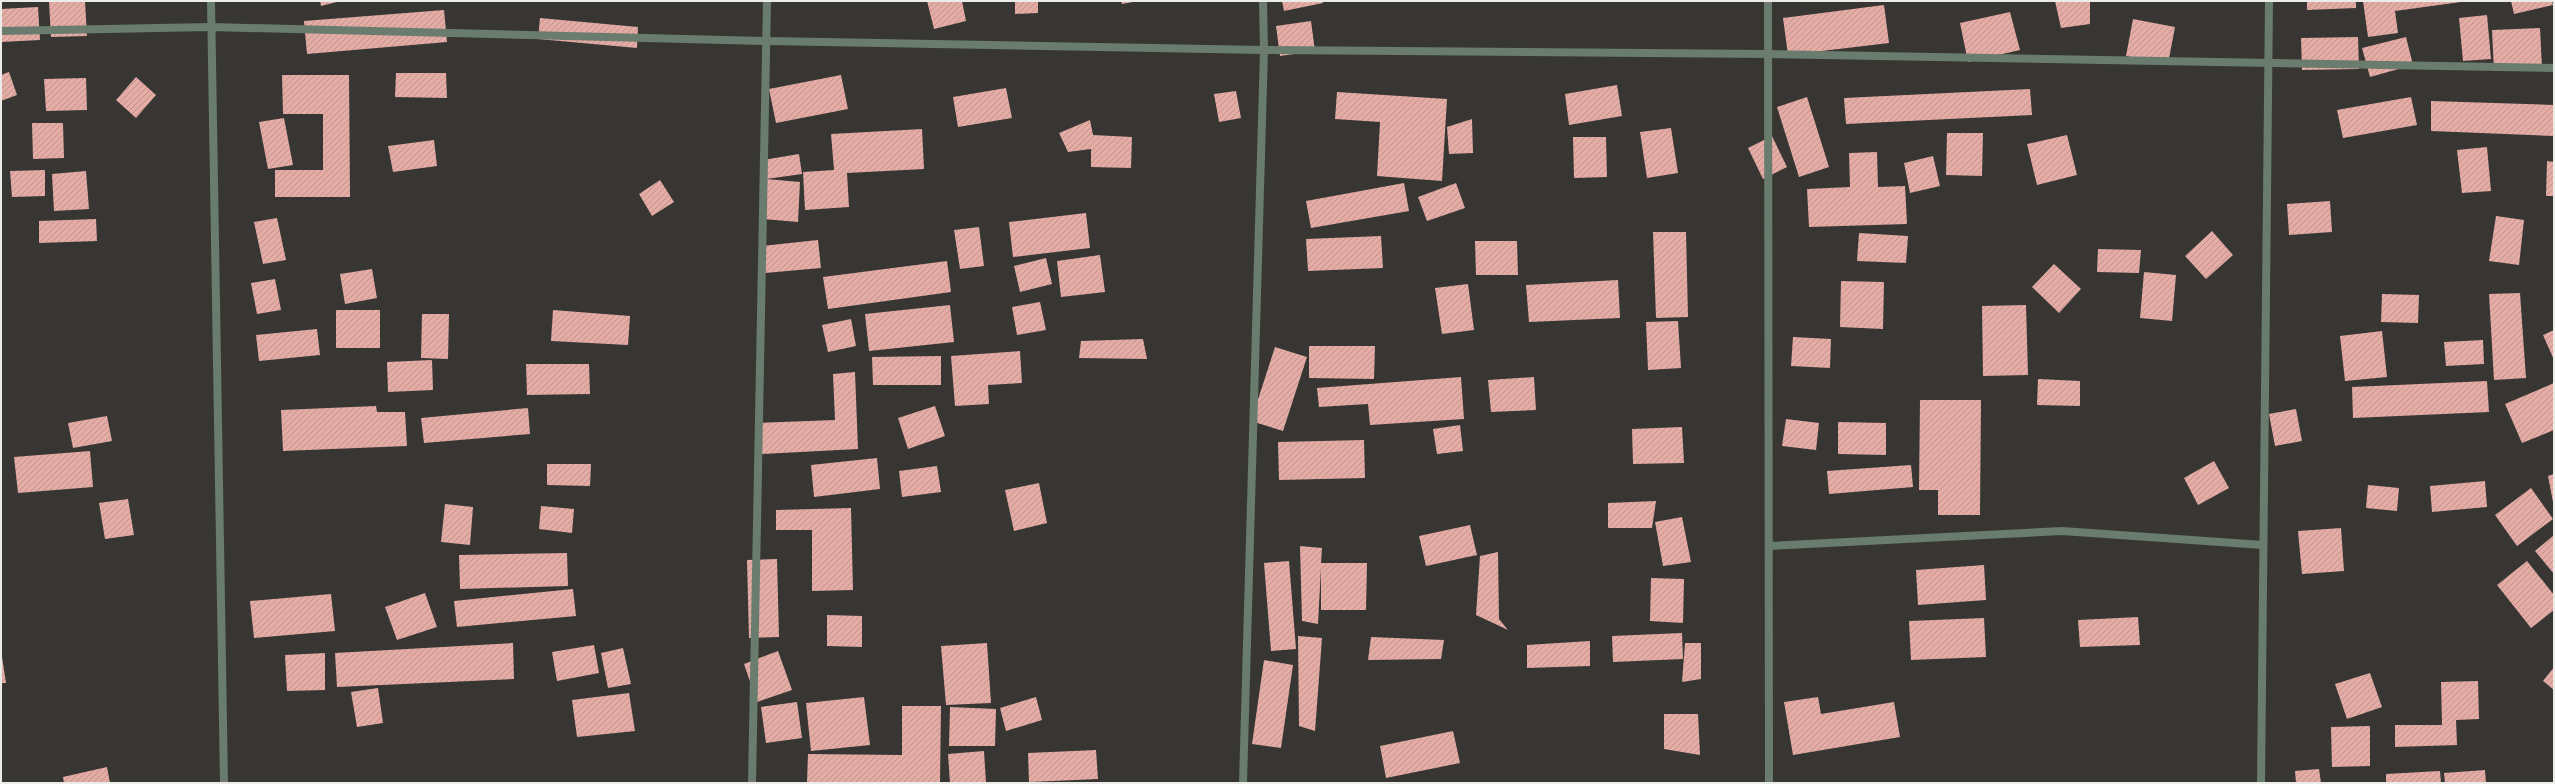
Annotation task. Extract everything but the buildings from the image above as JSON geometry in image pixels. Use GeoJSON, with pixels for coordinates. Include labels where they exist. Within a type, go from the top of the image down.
{"type":"FeatureCollection","features":[{"type":"Feature","properties":{"kind":"street"},"geometry":{"type":"LineString","coordinates":[[211,1],[224,783]]}},
{"type":"Feature","properties":{"kind":"street"},"geometry":{"type":"LineString","coordinates":[[752,783],[768,41],[767,1]]}},
{"type":"Feature","properties":{"kind":"street"},"geometry":{"type":"LineString","coordinates":[[1243,783],[1264,50],[1263,1]]}},
{"type":"Feature","properties":{"kind":"street"},"geometry":{"type":"LineString","coordinates":[[1768,1],[1769,783]]}},
{"type":"Feature","properties":{"kind":"street"},"geometry":{"type":"LineString","coordinates":[[2261,783],[2269,1]]}},
{"type":"Feature","properties":{"kind":"street"},"geometry":{"type":"LineString","coordinates":[[1,32],[211,27],[768,41],[1264,50],[1768,54],[2554,68]]}},
{"type":"Feature","properties":{"kind":"street"},"geometry":{"type":"LineString","coordinates":[[1768,546],[2062,531],[2263,545]]}}]}
